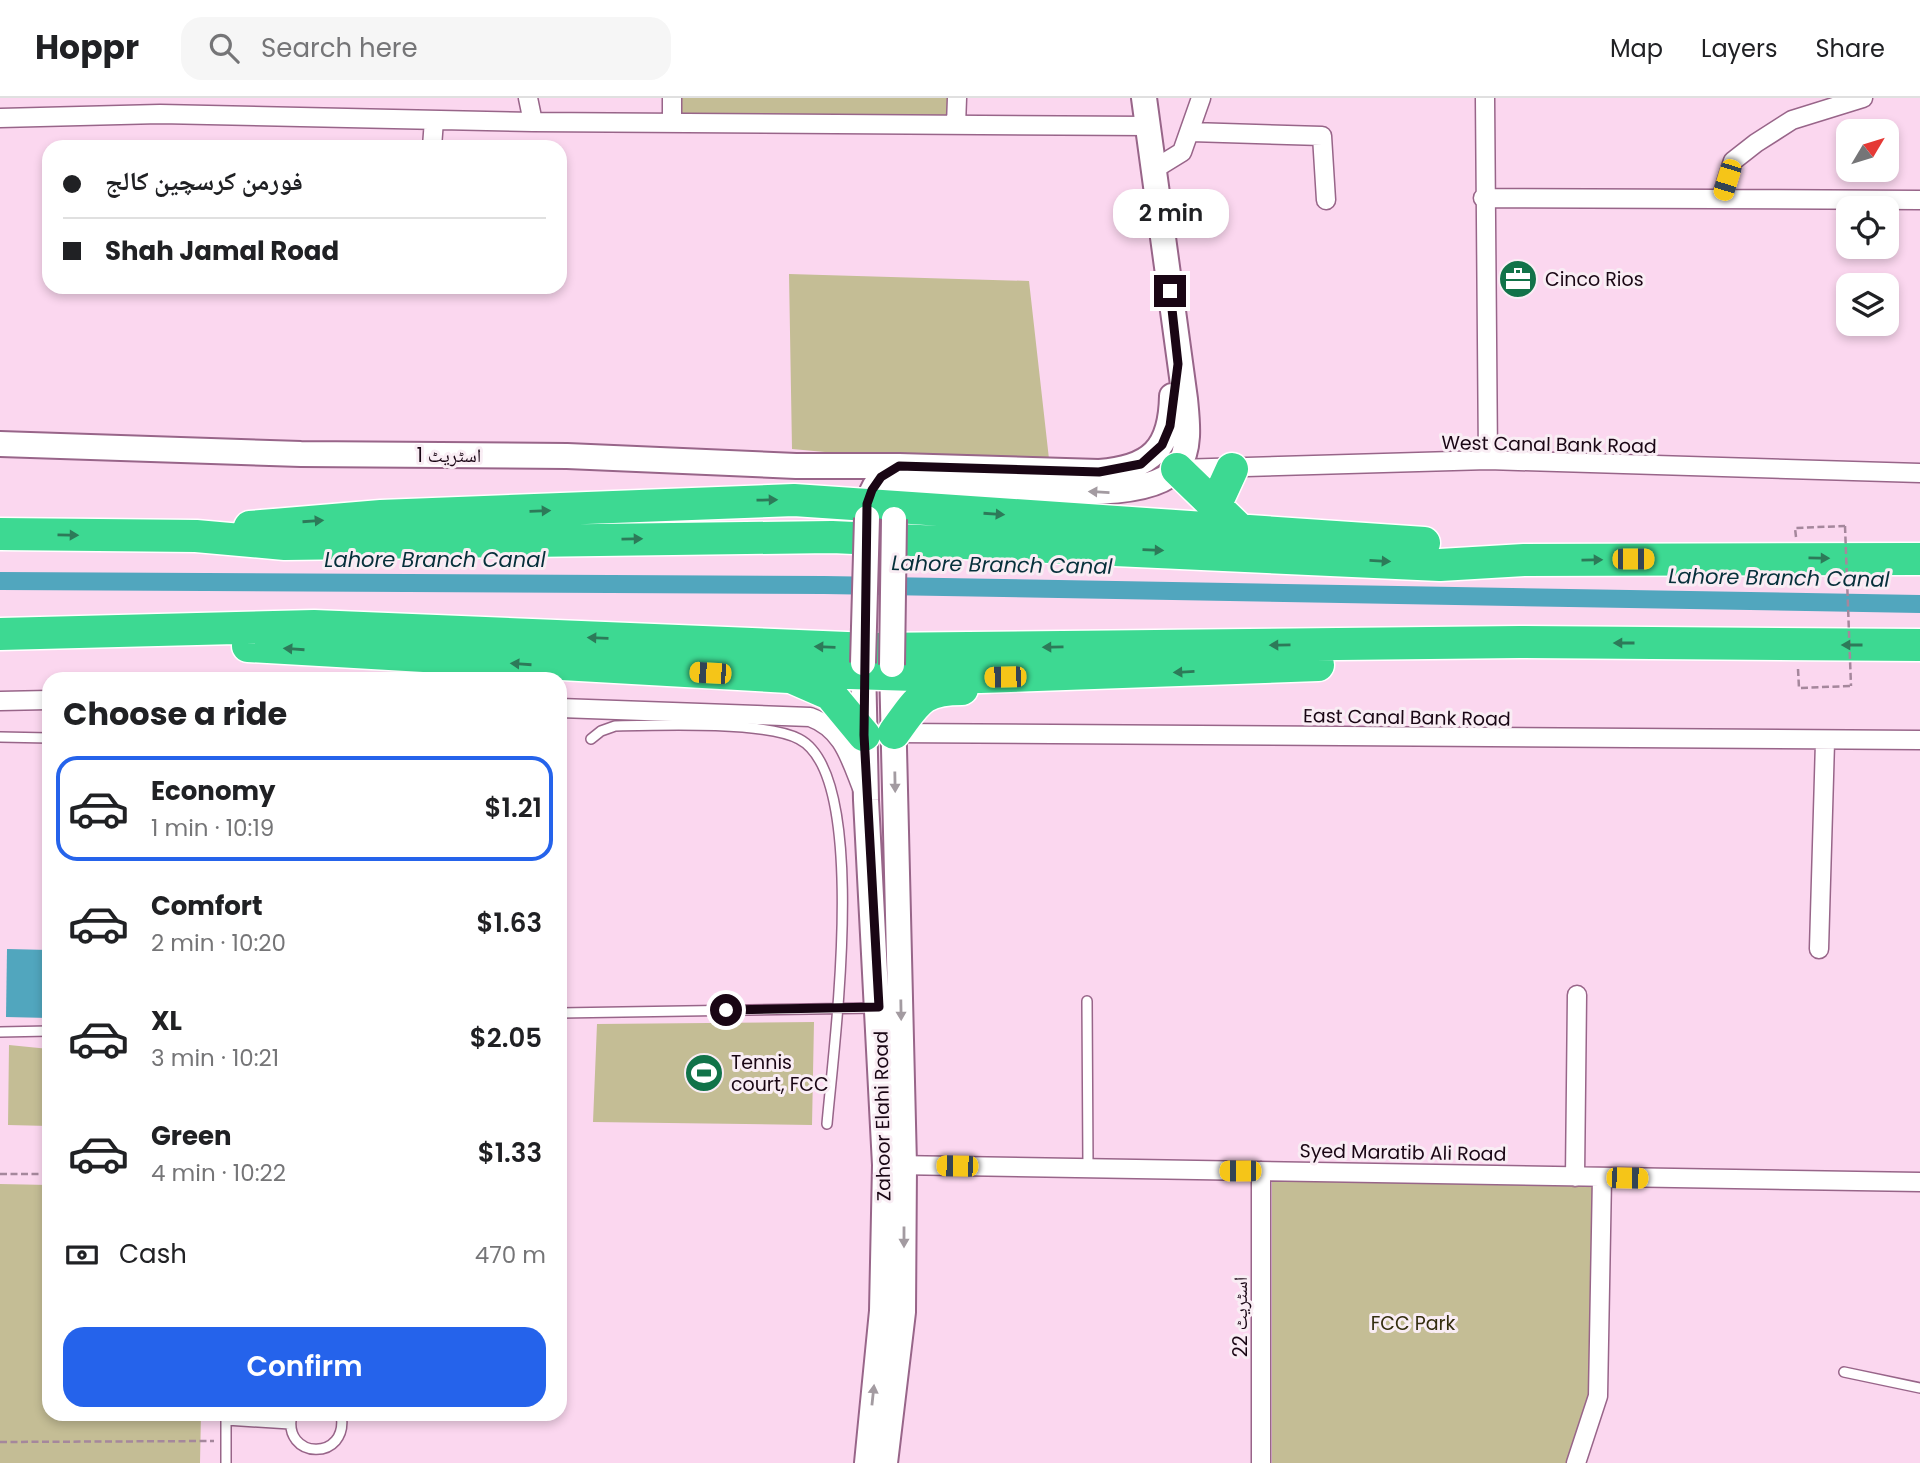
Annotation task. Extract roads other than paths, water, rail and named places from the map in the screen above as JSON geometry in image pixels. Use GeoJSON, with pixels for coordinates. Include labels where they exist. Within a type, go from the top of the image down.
{"type":"FeatureCollection","features":[{"type":"Feature","properties":{"kind":"highway"},"geometry":{"type":"LineString","coordinates":[[1177,469],[1239,529]]}},
{"type":"Feature","properties":{"kind":"highway"},"geometry":{"type":"LineString","coordinates":[[1215,506],[1232,469]]}},
{"type":"Feature","properties":{"kind":"highway"},"geometry":{"type":"LineString","coordinates":[[196,536],[279,523],[381,516],[794,499],[881,512],[1239,529],[1433,543],[1524,560]]}},
{"type":"Feature","properties":{"kind":"highway"},"geometry":{"type":"LineString","coordinates":[[0,534],[196,536],[285,544],[832,537],[1440,565],[1524,560],[1920,559]]}},
{"type":"Feature","properties":{"kind":"highway"},"geometry":{"type":"LineString","coordinates":[[0,634],[314,626],[871,649],[1520,642],[1920,645]]}},
{"type":"Feature","properties":{"kind":"highway"},"geometry":{"type":"LineString","coordinates":[[58,634],[552,666],[789,677],[818,672],[878,669],[980,677],[1180,672],[1369,662],[1520,642]]}},
{"type":"Feature","properties":{"kind":"highway"},"geometry":{"type":"LineString","coordinates":[[789,677],[830,694],[879,734],[927,693],[938,689],[965,688],[980,677]]}},
{"type":"Feature","properties":{"kind":"main road"},"geometry":{"type":"LineString","coordinates":[[844,465],[881,512],[898,492],[910,484],[1114,492],[1153,484],[1177,469],[1184,453],[1187,423],[1156,169],[1144,98]]}},
{"type":"Feature","properties":{"kind":"main road"},"geometry":{"type":"LineString","coordinates":[[899,466],[1099,472],[1130,468],[1151,457],[1166,437],[1178,364]]}},
{"type":"Feature","properties":{"kind":"main road","name":"اسٹریٹ 1"},"geometry":{"type":"LineString","coordinates":[[0,444],[301,454],[568,456],[796,466],[899,466]]}},
{"type":"Feature","properties":{"kind":"main road","name":"Zahoor Elahi Road"},"geometry":{"type":"LineString","coordinates":[[885,1463],[903,1312],[879,734],[881,512],[872,490],[881,477],[899,466]]}},
{"type":"Feature","properties":{"kind":"main road","name":"Zahoor Elahi Road"},"geometry":{"type":"LineString","coordinates":[[867,1463],[895,1165],[879,1007],[866,800],[879,734]]}},
{"type":"Feature","properties":{"kind":"street"},"geometry":{"type":"LineString","coordinates":[[528,98],[533,122]]}},
{"type":"Feature","properties":{"kind":"street"},"geometry":{"type":"LineString","coordinates":[[672,98],[672,123]]}},
{"type":"Feature","properties":{"kind":"street"},"geometry":{"type":"LineString","coordinates":[[956,125],[957,98]]}},
{"type":"Feature","properties":{"kind":"street"},"geometry":{"type":"LineString","coordinates":[[1156,169],[1182,152],[1201,98]]}},
{"type":"Feature","properties":{"kind":"street"},"geometry":{"type":"LineString","coordinates":[[1485,98],[1483,198],[1488,460]]}},
{"type":"Feature","properties":{"kind":"street"},"geometry":{"type":"LineString","coordinates":[[1721,199],[1733,161],[1756,143],[1792,120],[1863,98]]}},
{"type":"Feature","properties":{"kind":"street"},"geometry":{"type":"LineString","coordinates":[[0,118],[159,106],[433,120],[1149,126]]}},
{"type":"Feature","properties":{"kind":"street"},"geometry":{"type":"LineString","coordinates":[[432,140],[433,120]]}},
{"type":"Feature","properties":{"kind":"street"},"geometry":{"type":"LineString","coordinates":[[1191,132],[1322,136],[1325,200]]}},
{"type":"Feature","properties":{"kind":"street"},"geometry":{"type":"LineString","coordinates":[[1483,198],[1920,200]]}},
{"type":"Feature","properties":{"kind":"street","name":"West Canal Bank Road"},"geometry":{"type":"LineString","coordinates":[[1177,469],[1488,460],[1920,473]]}},
{"type":"Feature","properties":{"kind":"street"},"geometry":{"type":"LineString","coordinates":[[0,701],[42,700]]}},
{"type":"Feature","properties":{"kind":"street"},"geometry":{"type":"LineString","coordinates":[[567,708],[810,716],[833,729],[841,739],[866,800]]}},
{"type":"Feature","properties":{"kind":"street","name":"East Canal Bank Road"},"geometry":{"type":"LineString","coordinates":[[879,734],[1825,742],[1920,740]]}},
{"type":"Feature","properties":{"kind":"street"},"geometry":{"type":"LineString","coordinates":[[1819,950],[1825,742]]}},
{"type":"Feature","properties":{"kind":"street"},"geometry":{"type":"LineString","coordinates":[[1575,1177],[1577,995]]}},
{"type":"Feature","properties":{"kind":"street","name":"Syed Maratib Ali Road"},"geometry":{"type":"LineString","coordinates":[[895,1165],[1920,1182]]}},
{"type":"Feature","properties":{"kind":"street","name":"اسٹریٹ 22"},"geometry":{"type":"LineString","coordinates":[[1261,1171],[1261,1463]]}},
{"type":"Feature","properties":{"kind":"street"},"geometry":{"type":"LineString","coordinates":[[1576,1463],[1598,1396],[1602,1177]]}},
{"type":"Feature","properties":{"kind":"lane"},"geometry":{"type":"LineString","coordinates":[[591,739],[615,726],[764,730],[799,739],[817,753],[829,782],[842,850],[842,941],[827,1124]]}},
{"type":"Feature","properties":{"kind":"lane"},"geometry":{"type":"LineString","coordinates":[[0,737],[42,738]]}},
{"type":"Feature","properties":{"kind":"lane"},"geometry":{"type":"LineString","coordinates":[[1087,1002],[1088,1167]]}},
{"type":"Feature","properties":{"kind":"lane"},"geometry":{"type":"LineString","coordinates":[[567,1013],[879,1007]]}},
{"type":"Feature","properties":{"kind":"lane"},"geometry":{"type":"LineString","coordinates":[[0,1032],[42,1031]]}},
{"type":"Feature","properties":{"kind":"lane"},"geometry":{"type":"LineString","coordinates":[[1844,1372],[1920,1388]]}},
{"type":"Feature","properties":{"kind":"lane"},"geometry":{"type":"LineString","coordinates":[[226,1421],[226,1463]]}},
{"type":"Feature","properties":{"kind":"lane"},"geometry":{"type":"LineString","coordinates":[[291,1421],[291,1432],[301,1445],[309,1449],[325,1448],[338,1438],[343,1421]]}},
{"type":"Feature","properties":{"kind":"water"},"geometry":{"type":"Polygon","coordinates":[[[7,949],[42,950],[42,1018],[6,1017],[7,949]]]}},
{"type":"Feature","properties":{"kind":"waterway","name":"Lahore Branch Canal"},"geometry":{"type":"LineString","coordinates":[[0,581],[824,585],[1920,604]]}},
{"type":"Feature","properties":{"kind":"place","name":"Cinco Rios"},"geometry":{"type":"Point","coordinates":[1518,279]}},
{"type":"Feature","properties":{"kind":"place","name":"Tennis court, FCC"},"geometry":{"type":"Point","coordinates":[704,1073]}},
{"type":"Feature","properties":{"kind":"park label","name":"FCC Park"},"geometry":{"type":"Point","coordinates":[1413,1323]}}]}
